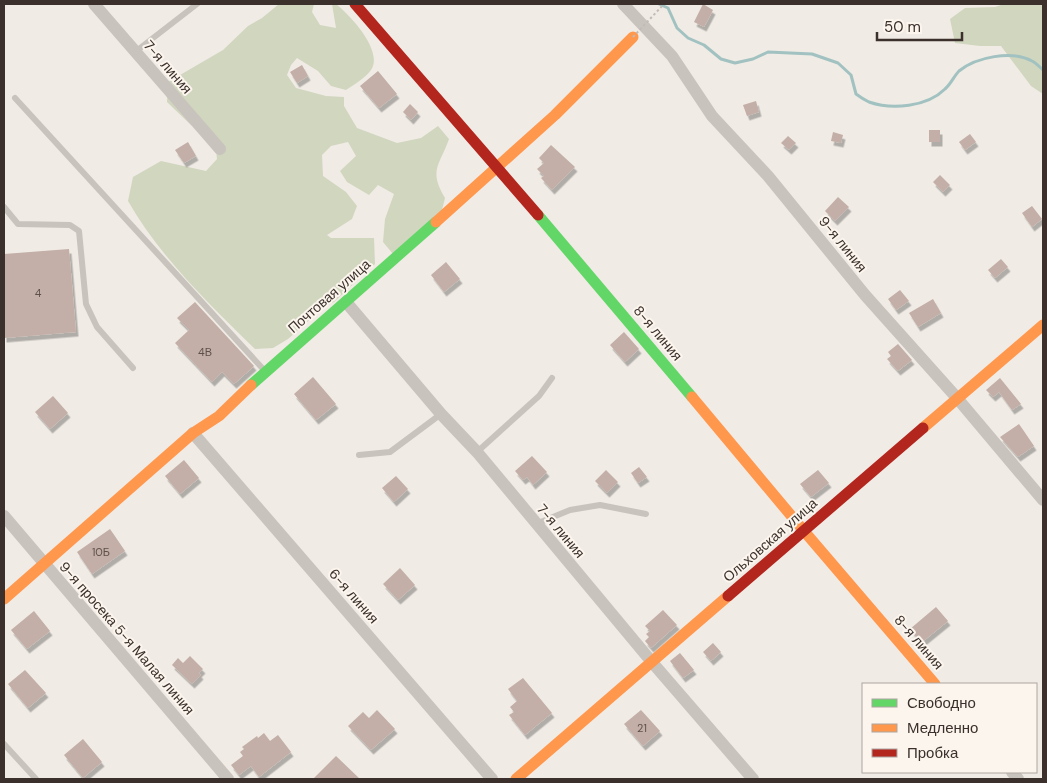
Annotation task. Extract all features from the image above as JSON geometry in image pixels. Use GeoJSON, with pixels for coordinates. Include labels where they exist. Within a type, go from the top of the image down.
{"type":"FeatureCollection","features":[{"type":"Feature","properties":{"kind":"street","name":"7-я линия"},"geometry":{"type":"LineString","coordinates":[[94,4],[220,149]]}},
{"type":"Feature","properties":{"kind":"street","name":"8-я линия"},"geometry":{"type":"LineString","coordinates":[[355,4],[637,330],[804,531],[935,683]]}},
{"type":"Feature","properties":{"kind":"street","name":"9-я линия"},"geometry":{"type":"LineString","coordinates":[[623,4],[672,56],[712,116],[768,176],[865,294],[958,398],[1043,500]]}},
{"type":"Feature","properties":{"kind":"street","name":"Почтовая улица"},"geometry":{"type":"LineString","coordinates":[[4,599],[193,433],[219,416],[265,371],[346,302],[555,115],[633,37]]}},
{"type":"Feature","properties":{"kind":"street","name":"7-я линия"},"geometry":{"type":"LineString","coordinates":[[346,302],[441,414],[477,452],[651,661],[753,779]]}},
{"type":"Feature","properties":{"kind":"street","name":"Ольховская улица"},"geometry":{"type":"LineString","coordinates":[[516,779],[1043,325]]}},
{"type":"Feature","properties":{"kind":"street","name":"6-я линия"},"geometry":{"type":"LineString","coordinates":[[193,433],[492,779]]}},
{"type":"Feature","properties":{"kind":"street","name":"9-я просека 5-я Малая линия"},"geometry":{"type":"LineString","coordinates":[[4,516],[228,779]]}},
{"type":"Feature","properties":{"kind":"lane"},"geometry":{"type":"LineString","coordinates":[[135,52],[196,4]]}},
{"type":"Feature","properties":{"kind":"lane"},"geometry":{"type":"LineString","coordinates":[[15,98],[265,371]]}},
{"type":"Feature","properties":{"kind":"lane"},"geometry":{"type":"LineString","coordinates":[[4,207],[18,224],[70,225],[79,231],[86,304],[97,327],[133,368]]}},
{"type":"Feature","properties":{"kind":"lane"},"geometry":{"type":"LineString","coordinates":[[477,452],[539,396],[552,378]]}},
{"type":"Feature","properties":{"kind":"lane"},"geometry":{"type":"LineString","coordinates":[[359,455],[390,452],[441,414]]}},
{"type":"Feature","properties":{"kind":"lane"},"geometry":{"type":"LineString","coordinates":[[536,524],[570,510],[600,504],[646,514]]}},
{"type":"Feature","properties":{"kind":"lane"},"geometry":{"type":"LineString","coordinates":[[4,744],[36,779]]}},
{"type":"Feature","properties":{"kind":"path"},"geometry":{"type":"LineString","coordinates":[[633,37],[664,4]]}},
{"type":"Feature","properties":{"kind":"green space"},"geometry":{"type":"Polygon","coordinates":[[[279,4],[314,4],[312,12],[320,25],[336,28],[332,4],[336,4],[357,25],[369,44],[374,62],[371,70],[360,81],[346,90],[331,86],[318,71],[297,58],[291,65],[287,75],[296,88],[326,96],[344,97],[344,106],[357,128],[397,143],[421,138],[438,126],[449,139],[436,174],[437,181],[445,198],[441,214],[393,254],[383,242],[385,219],[394,194],[378,185],[369,195],[347,182],[340,171],[356,156],[348,142],[331,146],[322,155],[323,176],[346,192],[357,206],[352,219],[327,235],[331,238],[374,238],[375,264],[334,302],[324,307],[288,339],[273,348],[255,349],[170,261],[128,201],[133,177],[161,161],[206,171],[217,159],[215,141],[191,125],[167,102],[168,82],[223,50],[248,26],[262,18],[279,4]]]}},
{"type":"Feature","properties":{"kind":"green space"},"geometry":{"type":"Polygon","coordinates":[[[1004,4],[1043,4],[1043,94],[1031,86],[1001,46],[955,43],[950,19],[965,8],[995,7],[1004,4]]]}},
{"type":"Feature","properties":{"kind":"building"},"geometry":{"type":"Polygon","coordinates":[[[703,4],[713,10],[704,27],[694,22],[703,4]]]}},
{"type":"Feature","properties":{"kind":"building"},"geometry":{"type":"Polygon","coordinates":[[[302,65],[308,76],[297,83],[290,72],[302,65]]]}},
{"type":"Feature","properties":{"kind":"building"},"geometry":{"type":"Polygon","coordinates":[[[378,71],[397,94],[379,108],[360,86],[378,71]]]}},
{"type":"Feature","properties":{"kind":"building"},"geometry":{"type":"Polygon","coordinates":[[[756,101],[759,112],[747,116],[743,105],[756,101]]]}},
{"type":"Feature","properties":{"kind":"building"},"geometry":{"type":"Polygon","coordinates":[[[410,104],[418,112],[411,120],[403,112],[410,104]]]}},
{"type":"Feature","properties":{"kind":"building"},"geometry":{"type":"Polygon","coordinates":[[[929,130],[940,130],[940,142],[929,142],[929,130]]]}},
{"type":"Feature","properties":{"kind":"building"},"geometry":{"type":"Polygon","coordinates":[[[833,132],[843,135],[841,143],[831,141],[833,132]]]}},
{"type":"Feature","properties":{"kind":"building"},"geometry":{"type":"Polygon","coordinates":[[[970,134],[976,142],[965,150],[959,142],[970,134]]]}},
{"type":"Feature","properties":{"kind":"building"},"geometry":{"type":"Polygon","coordinates":[[[788,136],[796,143],[789,150],[781,143],[788,136]]]}},
{"type":"Feature","properties":{"kind":"building"},"geometry":{"type":"Polygon","coordinates":[[[188,142],[196,156],[184,163],[175,150],[188,142]]]}},
{"type":"Feature","properties":{"kind":"building"},"geometry":{"type":"Polygon","coordinates":[[[551,145],[575,167],[552,190],[541,178],[544,176],[537,169],[544,163],[539,158],[551,145]]]}},
{"type":"Feature","properties":{"kind":"building"},"geometry":{"type":"Polygon","coordinates":[[[940,175],[950,185],[943,192],[933,182],[940,175]]]}},
{"type":"Feature","properties":{"kind":"building"},"geometry":{"type":"Polygon","coordinates":[[[838,197],[849,207],[835,221],[825,211],[838,197]]]}},
{"type":"Feature","properties":{"kind":"building"},"geometry":{"type":"Polygon","coordinates":[[[1032,206],[1042,219],[1032,227],[1022,213],[1032,206]]]}},
{"type":"Feature","properties":{"kind":"building"},"geometry":{"type":"Polygon","coordinates":[[[69,249],[76,332],[4,338],[4,254],[69,249]]]}},
{"type":"Feature","properties":{"kind":"building"},"geometry":{"type":"Polygon","coordinates":[[[1001,259],[1008,267],[995,278],[988,270],[1001,259]]]}},
{"type":"Feature","properties":{"kind":"building"},"geometry":{"type":"Polygon","coordinates":[[[446,262],[460,279],[444,292],[431,275],[446,262]]]}},
{"type":"Feature","properties":{"kind":"building"},"geometry":{"type":"Polygon","coordinates":[[[900,290],[909,301],[896,310],[888,299],[900,290]]]}},
{"type":"Feature","properties":{"kind":"building"},"geometry":{"type":"Polygon","coordinates":[[[933,299],[941,313],[918,327],[909,313],[933,299]]]}},
{"type":"Feature","properties":{"kind":"building"},"geometry":{"type":"Polygon","coordinates":[[[195,302],[254,366],[234,384],[222,372],[212,382],[175,343],[189,330],[177,318],[195,302]]]}},
{"type":"Feature","properties":{"kind":"building"},"geometry":{"type":"Polygon","coordinates":[[[624,332],[639,349],[625,362],[610,345],[624,332]]]}},
{"type":"Feature","properties":{"kind":"building"},"geometry":{"type":"Polygon","coordinates":[[[898,344],[912,360],[898,371],[887,359],[891,356],[888,352],[898,344]]]}},
{"type":"Feature","properties":{"kind":"building"},"geometry":{"type":"Polygon","coordinates":[[[313,377],[336,404],[316,420],[294,394],[313,377]]]}},
{"type":"Feature","properties":{"kind":"building"},"geometry":{"type":"Polygon","coordinates":[[[1000,378],[1021,404],[1012,410],[999,392],[993,397],[986,390],[1000,378]]]}},
{"type":"Feature","properties":{"kind":"building"},"geometry":{"type":"Polygon","coordinates":[[[53,396],[68,413],[50,429],[35,412],[53,396]]]}},
{"type":"Feature","properties":{"kind":"building"},"geometry":{"type":"Polygon","coordinates":[[[1019,424],[1034,446],[1018,457],[1000,437],[1019,424]]]}},
{"type":"Feature","properties":{"kind":"building"},"geometry":{"type":"Polygon","coordinates":[[[532,456],[547,472],[533,485],[527,477],[523,480],[515,471],[532,456]]]}},
{"type":"Feature","properties":{"kind":"building"},"geometry":{"type":"Polygon","coordinates":[[[184,460],[199,478],[180,494],[165,476],[184,460]]]}},
{"type":"Feature","properties":{"kind":"building"},"geometry":{"type":"Polygon","coordinates":[[[639,467],[647,477],[638,483],[631,473],[639,467]]]}},
{"type":"Feature","properties":{"kind":"building"},"geometry":{"type":"Polygon","coordinates":[[[606,470],[618,482],[607,493],[595,481],[606,470]]]}},
{"type":"Feature","properties":{"kind":"building"},"geometry":{"type":"Polygon","coordinates":[[[818,470],[829,483],[811,497],[800,484],[818,470]]]}},
{"type":"Feature","properties":{"kind":"building"},"geometry":{"type":"Polygon","coordinates":[[[396,476],[408,489],[394,502],[382,488],[396,476]]]}},
{"type":"Feature","properties":{"kind":"building"},"geometry":{"type":"Polygon","coordinates":[[[110,529],[125,551],[92,574],[77,552],[110,529]]]}},
{"type":"Feature","properties":{"kind":"building"},"geometry":{"type":"Polygon","coordinates":[[[400,568],[415,585],[398,600],[383,584],[400,568]]]}},
{"type":"Feature","properties":{"kind":"building"},"geometry":{"type":"Polygon","coordinates":[[[936,607],[948,621],[921,643],[910,629],[936,607]]]}},
{"type":"Feature","properties":{"kind":"building"},"geometry":{"type":"Polygon","coordinates":[[[663,610],[677,625],[651,648],[645,641],[649,637],[646,634],[650,631],[645,626],[663,610]]]}},
{"type":"Feature","properties":{"kind":"building"},"geometry":{"type":"Polygon","coordinates":[[[34,611],[50,631],[27,649],[11,630],[34,611]]]}},
{"type":"Feature","properties":{"kind":"building"},"geometry":{"type":"Polygon","coordinates":[[[713,643],[721,652],[711,661],[703,652],[713,643]]]}},
{"type":"Feature","properties":{"kind":"building"},"geometry":{"type":"Polygon","coordinates":[[[680,653],[694,670],[683,678],[670,661],[680,653]]]}},
{"type":"Feature","properties":{"kind":"building"},"geometry":{"type":"Polygon","coordinates":[[[190,656],[203,669],[199,673],[201,675],[192,684],[172,665],[178,658],[183,663],[190,656]]]}},
{"type":"Feature","properties":{"kind":"building"},"geometry":{"type":"Polygon","coordinates":[[[25,670],[46,693],[28,708],[8,684],[25,670]]]}},
{"type":"Feature","properties":{"kind":"building"},"geometry":{"type":"Polygon","coordinates":[[[523,678],[552,713],[525,735],[509,715],[514,712],[510,707],[517,701],[508,689],[523,678]]]}},
{"type":"Feature","properties":{"kind":"building"},"geometry":{"type":"Polygon","coordinates":[[[377,710],[395,729],[371,750],[348,726],[363,712],[369,718],[377,710]]]}},
{"type":"Feature","properties":{"kind":"building"},"geometry":{"type":"Polygon","coordinates":[[[641,710],[660,731],[643,746],[624,724],[641,710]]]}},
{"type":"Feature","properties":{"kind":"building"},"geometry":{"type":"Polygon","coordinates":[[[264,733],[270,741],[278,735],[291,752],[259,777],[251,766],[239,775],[231,765],[243,756],[240,752],[244,749],[242,747],[264,733]]]}},
{"type":"Feature","properties":{"kind":"building"},"geometry":{"type":"Polygon","coordinates":[[[83,739],[102,762],[83,778],[64,755],[83,739]]]}},
{"type":"Feature","properties":{"kind":"building"},"geometry":{"type":"Polygon","coordinates":[[[336,756],[360,779],[313,779],[336,756]]]}},
{"type":"Feature","properties":{"kind":"waterway"},"geometry":{"type":"LineString","coordinates":[[659,4],[668,8],[677,28],[688,38],[704,45],[721,59],[735,63],[753,59],[768,52],[812,54],[838,63],[851,75],[856,94],[869,102],[888,106],[909,105],[929,100],[945,89],[959,71],[984,59],[1015,56],[1033,62],[1043,70]]}},
{"type":"Feature","properties":{"kind":"traffic: fast"},"geometry":{"type":"LineString","coordinates":[[538,215],[692,397]]}},
{"type":"Feature","properties":{"kind":"traffic: fast"},"geometry":{"type":"LineString","coordinates":[[251,385],[436,222]]}},
{"type":"Feature","properties":{"kind":"traffic: slow"},"geometry":{"type":"LineString","coordinates":[[436,222],[555,115],[633,37]]}},
{"type":"Feature","properties":{"kind":"traffic: slow"},"geometry":{"type":"LineString","coordinates":[[923,428],[1043,325]]}},
{"type":"Feature","properties":{"kind":"traffic: slow"},"geometry":{"type":"LineString","coordinates":[[4,599],[193,433],[219,416],[251,385]]}},
{"type":"Feature","properties":{"kind":"traffic: slow"},"geometry":{"type":"LineString","coordinates":[[692,397],[934,683]]}},
{"type":"Feature","properties":{"kind":"traffic: slow"},"geometry":{"type":"LineString","coordinates":[[516,779],[728,596]]}},
{"type":"Feature","properties":{"kind":"traffic: jam"},"geometry":{"type":"LineString","coordinates":[[355,4],[538,215]]}},
{"type":"Feature","properties":{"kind":"traffic: jam"},"geometry":{"type":"LineString","coordinates":[[728,596],[923,428]]}}]}
